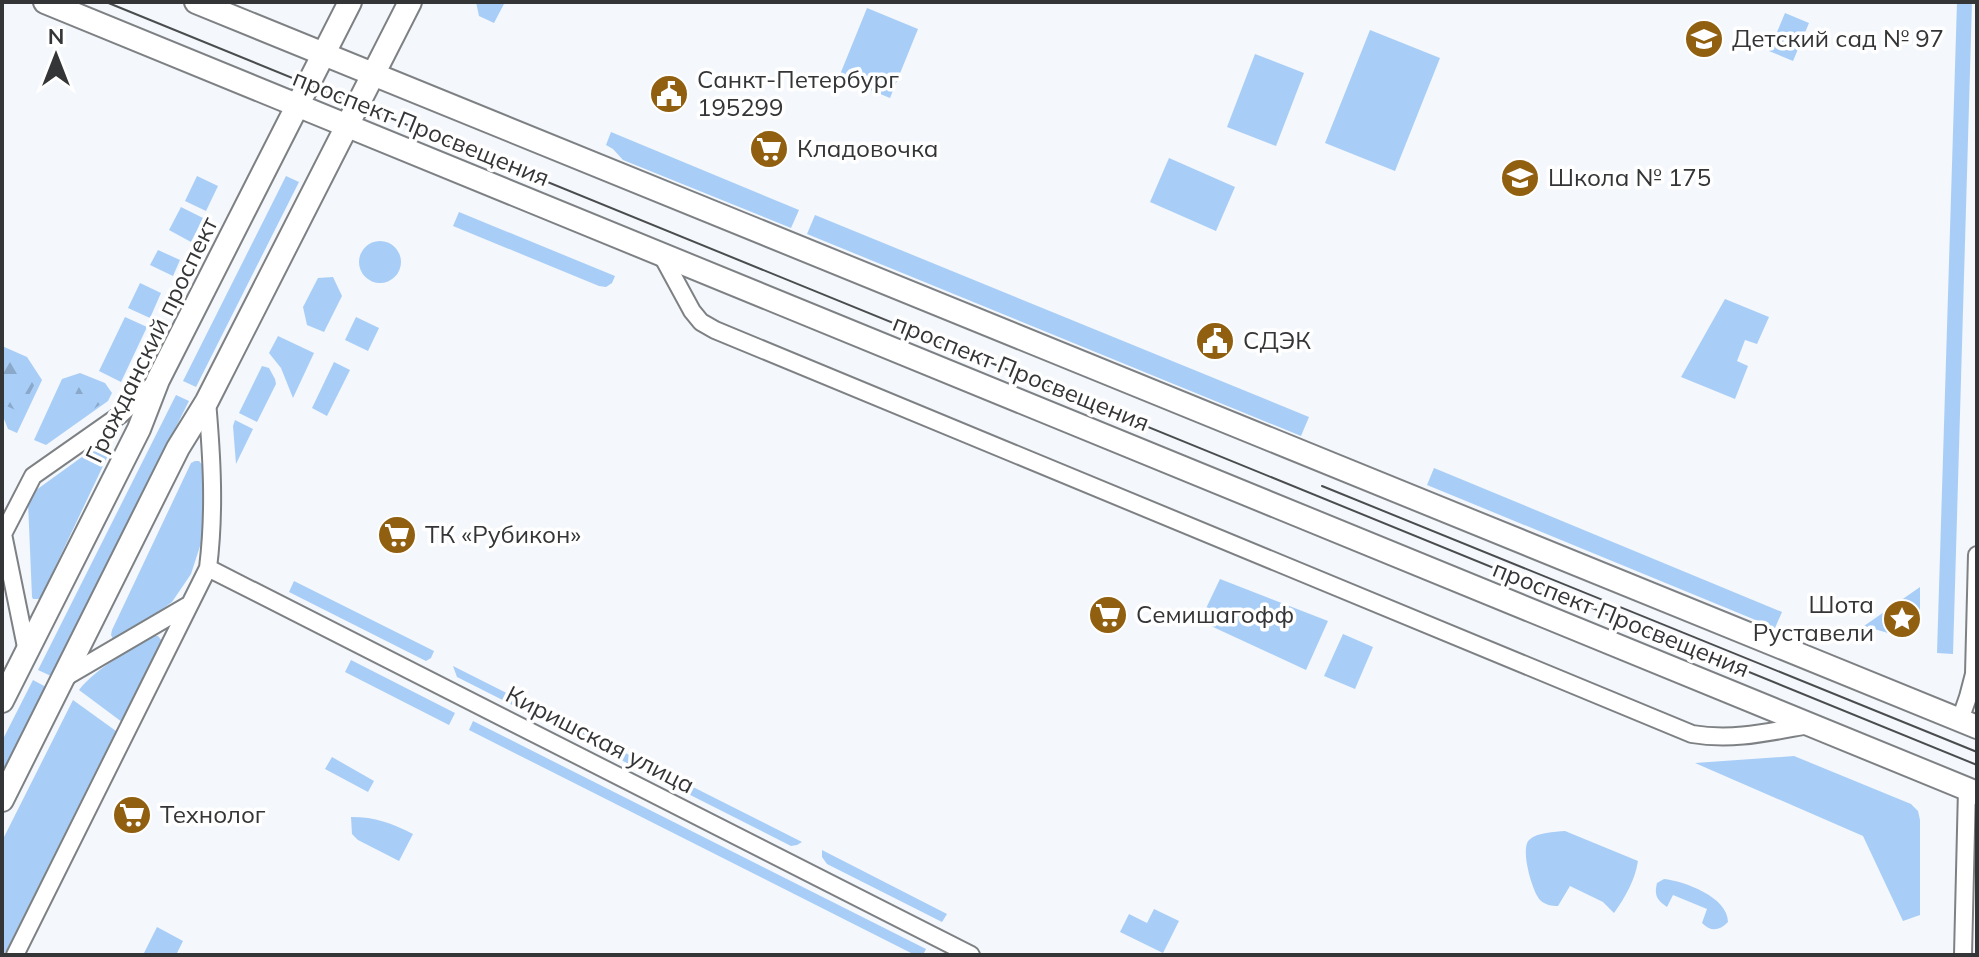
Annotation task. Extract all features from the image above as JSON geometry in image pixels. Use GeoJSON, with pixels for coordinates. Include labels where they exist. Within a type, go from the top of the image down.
{"type":"FeatureCollection","features":[{"type":"Feature","properties":{"kind":"main road","name":"проспект Просвещения"},"geometry":{"type":"LineString","coordinates":[[45,2],[1972,791]]}},
{"type":"Feature","properties":{"kind":"main road","name":"проспект Просвещения"},"geometry":{"type":"LineString","coordinates":[[196,2],[1968,723]]}},
{"type":"Feature","properties":{"kind":"main road","name":"Гражданский проспект"},"geometry":{"type":"LineString","coordinates":[[2,701],[139,429],[158,380],[350,2]]}},
{"type":"Feature","properties":{"kind":"main road"},"geometry":{"type":"LineString","coordinates":[[2,800],[178,448],[207,401],[410,2]]}},
{"type":"Feature","properties":{"kind":"street"},"geometry":{"type":"LineString","coordinates":[[661,254],[692,311],[701,322],[715,330],[1692,734],[1715,738],[1741,737],[1809,725]]}},
{"type":"Feature","properties":{"kind":"street"},"geometry":{"type":"LineString","coordinates":[[27,652],[2,535],[33,476],[120,415],[158,380]]}},
{"type":"Feature","properties":{"kind":"street"},"geometry":{"type":"LineString","coordinates":[[15,955],[208,568],[212,531],[212,466],[207,401]]}},
{"type":"Feature","properties":{"kind":"street"},"geometry":{"type":"LineString","coordinates":[[1968,723],[1968,697],[1974,674],[1977,555]]}},
{"type":"Feature","properties":{"kind":"street","name":"Киришская улица"},"geometry":{"type":"LineString","coordinates":[[208,568],[971,955]]}},
{"type":"Feature","properties":{"kind":"street"},"geometry":{"type":"LineString","coordinates":[[64,678],[188,605]]}},
{"type":"Feature","properties":{"kind":"street"},"geometry":{"type":"LineString","coordinates":[[1963,955],[1972,791]]}},
{"type":"Feature","properties":{"kind":"green space"},"geometry":{"type":"Polygon","coordinates":[[[476,2],[505,2],[494,23],[479,16],[476,2]]]}},
{"type":"Feature","properties":{"kind":"green space"},"geometry":{"type":"Polygon","coordinates":[[[1957,2],[1972,2],[1953,654],[1937,653],[1957,2]]]}},
{"type":"Feature","properties":{"kind":"green space"},"geometry":{"type":"Polygon","coordinates":[[[867,8],[918,29],[890,98],[839,77],[867,8]]]}},
{"type":"Feature","properties":{"kind":"green space"},"geometry":{"type":"Polygon","coordinates":[[[1785,13],[1809,23],[1793,61],[1769,51],[1785,13]]]}},
{"type":"Feature","properties":{"kind":"green space"},"geometry":{"type":"Polygon","coordinates":[[[1370,30],[1440,58],[1395,171],[1325,143],[1370,30]]]}},
{"type":"Feature","properties":{"kind":"green space"},"geometry":{"type":"Polygon","coordinates":[[[1255,54],[1304,73],[1276,146],[1227,127],[1255,54]]]}},
{"type":"Feature","properties":{"kind":"green space"},"geometry":{"type":"Polygon","coordinates":[[[611,132],[799,210],[791,228],[623,160],[606,145],[611,132]]]}},
{"type":"Feature","properties":{"kind":"green space"},"geometry":{"type":"Polygon","coordinates":[[[1169,158],[1235,187],[1216,231],[1150,202],[1169,158]]]}},
{"type":"Feature","properties":{"kind":"green space"},"geometry":{"type":"Polygon","coordinates":[[[197,176],[218,186],[206,211],[185,201],[197,176]]]}},
{"type":"Feature","properties":{"kind":"green space"},"geometry":{"type":"Polygon","coordinates":[[[286,176],[299,182],[196,387],[183,381],[286,176]]]}},
{"type":"Feature","properties":{"kind":"green space"},"geometry":{"type":"Polygon","coordinates":[[[181,207],[203,218],[191,242],[169,230],[181,207]]]}},
{"type":"Feature","properties":{"kind":"green space"},"geometry":{"type":"Polygon","coordinates":[[[459,212],[615,276],[612,283],[606,287],[599,286],[453,226],[459,212]]]}},
{"type":"Feature","properties":{"kind":"green space"},"geometry":{"type":"Polygon","coordinates":[[[815,215],[1309,417],[1301,436],[807,234],[815,215]]]}},
{"type":"Feature","properties":{"kind":"green space"},"geometry":{"type":"Polygon","coordinates":[[[380,241],[395,247],[401,262],[395,277],[380,283],[365,277],[359,262],[365,247],[380,241]]]}},
{"type":"Feature","properties":{"kind":"green space"},"geometry":{"type":"Polygon","coordinates":[[[158,250],[180,260],[173,276],[150,265],[158,250]]]}},
{"type":"Feature","properties":{"kind":"green space"},"geometry":{"type":"Polygon","coordinates":[[[333,277],[342,296],[324,332],[307,325],[303,307],[318,278],[333,277]]]}},
{"type":"Feature","properties":{"kind":"green space"},"geometry":{"type":"Polygon","coordinates":[[[140,283],[161,293],[150,318],[128,308],[140,283]]]}},
{"type":"Feature","properties":{"kind":"green space"},"geometry":{"type":"Polygon","coordinates":[[[1725,299],[1769,317],[1757,344],[1745,340],[1737,361],[1748,366],[1735,399],[1681,377],[1725,299]]]}},
{"type":"Feature","properties":{"kind":"green space"},"geometry":{"type":"Polygon","coordinates":[[[125,317],[147,327],[121,382],[99,371],[125,317]]]}},
{"type":"Feature","properties":{"kind":"green space"},"geometry":{"type":"Polygon","coordinates":[[[356,317],[379,328],[368,351],[345,340],[356,317]]]}},
{"type":"Feature","properties":{"kind":"green space"},"geometry":{"type":"Polygon","coordinates":[[[278,336],[314,353],[293,398],[281,368],[269,353],[278,336]]]}},
{"type":"Feature","properties":{"kind":"green space"},"geometry":{"type":"Polygon","coordinates":[[[2,346],[27,357],[42,380],[17,433],[8,429],[2,414],[2,346]]]}},
{"type":"Feature","properties":{"kind":"green space"},"geometry":{"type":"Polygon","coordinates":[[[2,349],[25,359],[39,376],[20,412],[2,404],[2,349]]]}},
{"type":"Feature","properties":{"kind":"green space"},"geometry":{"type":"Polygon","coordinates":[[[334,362],[350,370],[327,416],[312,408],[334,362]]]}},
{"type":"Feature","properties":{"kind":"green space"},"geometry":{"type":"Polygon","coordinates":[[[262,366],[269,368],[276,384],[257,422],[239,413],[262,366]]]}},
{"type":"Feature","properties":{"kind":"green space"},"geometry":{"type":"Polygon","coordinates":[[[80,373],[105,383],[112,393],[108,401],[46,445],[34,440],[62,379],[80,373]]]}},
{"type":"Feature","properties":{"kind":"green space"},"geometry":{"type":"Polygon","coordinates":[[[84,377],[103,385],[109,393],[105,401],[81,418],[69,412],[69,406],[84,377]]]}},
{"type":"Feature","properties":{"kind":"green space"},"geometry":{"type":"Polygon","coordinates":[[[176,395],[189,401],[51,676],[38,670],[176,395]]]}},
{"type":"Feature","properties":{"kind":"green space"},"geometry":{"type":"Polygon","coordinates":[[[235,420],[253,429],[236,464],[233,426],[235,420]]]}},
{"type":"Feature","properties":{"kind":"green space"},"geometry":{"type":"Polygon","coordinates":[[[104,441],[110,443],[111,449],[40,599],[33,599],[28,502],[32,493],[104,441]]]}},
{"type":"Feature","properties":{"kind":"green space"},"geometry":{"type":"Polygon","coordinates":[[[195,461],[204,467],[203,537],[191,574],[172,602],[122,639],[113,639],[112,630],[191,463],[195,461]]]}},
{"type":"Feature","properties":{"kind":"green space"},"geometry":{"type":"Polygon","coordinates":[[[1434,468],[1782,612],[1775,628],[1427,485],[1434,468]]]}},
{"type":"Feature","properties":{"kind":"green space"},"geometry":{"type":"Polygon","coordinates":[[[1220,579],[1328,621],[1306,670],[1200,621],[1220,579]]]}},
{"type":"Feature","properties":{"kind":"green space"},"geometry":{"type":"Polygon","coordinates":[[[294,581],[434,651],[431,658],[426,661],[289,592],[294,581]]]}},
{"type":"Feature","properties":{"kind":"green space"},"geometry":{"type":"Polygon","coordinates":[[[1920,587],[1920,611],[1900,616],[1888,633],[1864,626],[1920,587]]]}},
{"type":"Feature","properties":{"kind":"green space"},"geometry":{"type":"Polygon","coordinates":[[[1343,634],[1373,647],[1355,689],[1324,676],[1343,634]]]}},
{"type":"Feature","properties":{"kind":"green space"},"geometry":{"type":"Polygon","coordinates":[[[154,636],[162,641],[122,722],[79,690],[104,667],[154,636]]]}},
{"type":"Feature","properties":{"kind":"green space"},"geometry":{"type":"Polygon","coordinates":[[[351,660],[455,713],[449,725],[345,672],[351,660]]]}},
{"type":"Feature","properties":{"kind":"green space"},"geometry":{"type":"Polygon","coordinates":[[[453,666],[802,842],[791,846],[457,677],[453,666]]]}},
{"type":"Feature","properties":{"kind":"green space"},"geometry":{"type":"Polygon","coordinates":[[[33,680],[46,687],[2,773],[2,741],[33,680]]]}},
{"type":"Feature","properties":{"kind":"green space"},"geometry":{"type":"Polygon","coordinates":[[[73,700],[116,731],[2,955],[2,841],[73,700]]]}},
{"type":"Feature","properties":{"kind":"green space"},"geometry":{"type":"Polygon","coordinates":[[[473,721],[926,949],[923,955],[915,955],[469,730],[473,721]]]}},
{"type":"Feature","properties":{"kind":"green space"},"geometry":{"type":"Polygon","coordinates":[[[1794,756],[1911,804],[1918,811],[1920,915],[1903,921],[1863,836],[1695,763],[1794,756]]]}},
{"type":"Feature","properties":{"kind":"green space"},"geometry":{"type":"Polygon","coordinates":[[[332,757],[374,781],[368,792],[325,769],[332,757]]]}},
{"type":"Feature","properties":{"kind":"green space"},"geometry":{"type":"Polygon","coordinates":[[[351,817],[383,821],[413,834],[399,861],[358,840],[352,834],[351,817]]]}},
{"type":"Feature","properties":{"kind":"green space"},"geometry":{"type":"Polygon","coordinates":[[[1565,831],[1638,861],[1629,888],[1614,913],[1603,902],[1570,886],[1558,906],[1544,903],[1537,895],[1528,870],[1526,852],[1529,840],[1537,835],[1565,831]]]}},
{"type":"Feature","properties":{"kind":"green space"},"geometry":{"type":"Polygon","coordinates":[[[822,850],[947,914],[942,922],[827,864],[822,850]]]}},
{"type":"Feature","properties":{"kind":"green space"},"geometry":{"type":"Polygon","coordinates":[[[1664,879],[1693,887],[1713,898],[1726,913],[1728,922],[1718,929],[1709,928],[1702,923],[1707,909],[1673,895],[1667,907],[1656,894],[1657,883],[1664,879]]]}},
{"type":"Feature","properties":{"kind":"green space"},"geometry":{"type":"Polygon","coordinates":[[[1154,909],[1179,921],[1163,953],[1120,932],[1129,914],[1147,923],[1154,909]]]}},
{"type":"Feature","properties":{"kind":"green space"},"geometry":{"type":"Polygon","coordinates":[[[157,927],[183,941],[176,955],[143,955],[157,927]]]}},
{"type":"Feature","properties":{"kind":"tram line"},"geometry":{"type":"LineString","coordinates":[[106,2],[1977,765]]}},
{"type":"Feature","properties":{"kind":"tram line"},"geometry":{"type":"LineString","coordinates":[[1322,486],[1977,752]]}},
{"type":"Feature","properties":{"kind":"place","name":"Детский сад № 97"},"geometry":{"type":"Point","coordinates":[1704,39]}},
{"type":"Feature","properties":{"kind":"place","name":"Санкт-Петербург 195299"},"geometry":{"type":"Point","coordinates":[669,94]}},
{"type":"Feature","properties":{"kind":"place","name":"Кладовочка"},"geometry":{"type":"Point","coordinates":[769,149]}},
{"type":"Feature","properties":{"kind":"place","name":"Школа № 175"},"geometry":{"type":"Point","coordinates":[1520,178]}},
{"type":"Feature","properties":{"kind":"place","name":"СДЭК"},"geometry":{"type":"Point","coordinates":[1215,341]}},
{"type":"Feature","properties":{"kind":"place","name":"ТК «Рубикон»"},"geometry":{"type":"Point","coordinates":[397,535]}},
{"type":"Feature","properties":{"kind":"place","name":"Семишагофф"},"geometry":{"type":"Point","coordinates":[1108,615]}},
{"type":"Feature","properties":{"kind":"place","name":"Шота Руставели"},"geometry":{"type":"Point","coordinates":[1902,619]}},
{"type":"Feature","properties":{"kind":"place","name":"Технолог"},"geometry":{"type":"Point","coordinates":[132,815]}}]}
